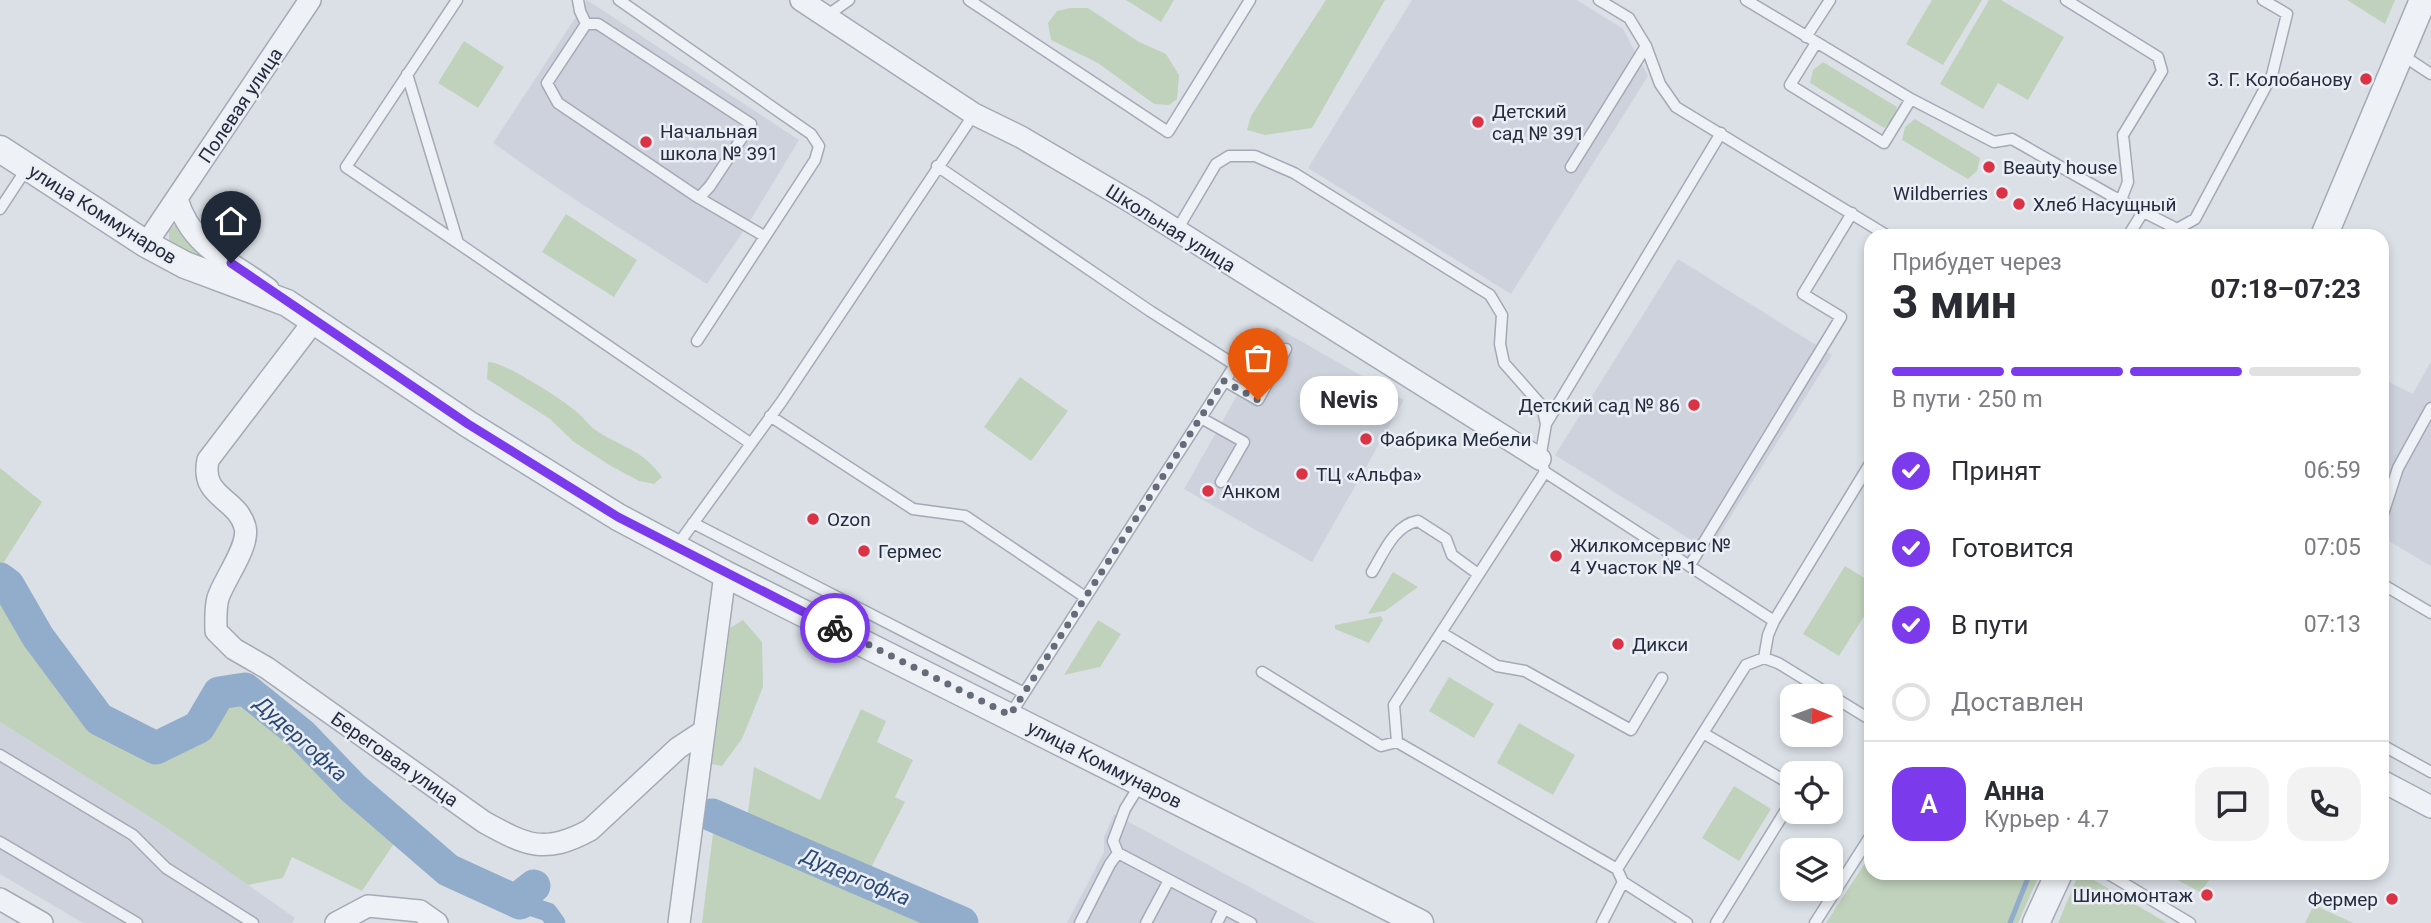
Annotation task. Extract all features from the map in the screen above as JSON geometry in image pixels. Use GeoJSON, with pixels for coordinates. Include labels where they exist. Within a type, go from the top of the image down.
{"type":"FeatureCollection","features":[{"type":"Feature","properties":{"kind":"street","name":"Школьная улица"},"geometry":{"type":"LineString","coordinates":[[801,0],[974,114],[1021,137],[1177,230],[1542,465]]}},
{"type":"Feature","properties":{"kind":"street"},"geometry":{"type":"LineString","coordinates":[[2327,229],[2423,0]]}},
{"type":"Feature","properties":{"kind":"street","name":"Полевая улица"},"geometry":{"type":"LineString","coordinates":[[146,244],[302,3]]}},
{"type":"Feature","properties":{"kind":"street","name":"улица Коммунаров"},"geometry":{"type":"LineString","coordinates":[[0,149],[146,244],[186,265],[287,303]]}},
{"type":"Feature","properties":{"kind":"street","name":"улица Коммунаров"},"geometry":{"type":"LineString","coordinates":[[177,199],[182,215],[198,241],[314,321],[618,517],[725,574],[1142,782],[1385,912],[1420,923]]}},
{"type":"Feature","properties":{"kind":"street","name":"Береговая улица"},"geometry":{"type":"LineString","coordinates":[[314,321],[208,460],[205,470],[208,485],[240,514],[246,530],[243,545],[218,598],[216,631],[234,649],[267,668],[484,822],[517,840],[537,846],[564,841],[590,830],[678,748],[704,731]]}},
{"type":"Feature","properties":{"kind":"street"},"geometry":{"type":"LineString","coordinates":[[679,923],[725,574]]}},
{"type":"Feature","properties":{"kind":"street"},"geometry":{"type":"LineString","coordinates":[[2389,785],[2431,807]]}},
{"type":"Feature","properties":{"kind":"street"},"geometry":{"type":"LineString","coordinates":[[2036,923],[2056,880]]}},
{"type":"Feature","properties":{"kind":"street"},"geometry":{"type":"LineString","coordinates":[[0,898],[41,923]]}},
{"type":"Feature","properties":{"kind":"street"},"geometry":{"type":"LineString","coordinates":[[336,923],[368,906],[421,911],[437,923]]}},
{"type":"Feature","properties":{"kind":"lane"},"geometry":{"type":"LineString","coordinates":[[457,0],[346,167],[750,443]]}},
{"type":"Feature","properties":{"kind":"lane"},"geometry":{"type":"LineString","coordinates":[[578,0],[586,24]]}},
{"type":"Feature","properties":{"kind":"lane"},"geometry":{"type":"LineString","coordinates":[[619,0],[811,134],[819,146],[815,160],[696,341]]}},
{"type":"Feature","properties":{"kind":"lane"},"geometry":{"type":"LineString","coordinates":[[825,17],[849,0]]}},
{"type":"Feature","properties":{"kind":"lane"},"geometry":{"type":"LineString","coordinates":[[977,2],[1168,132],[1250,0]]}},
{"type":"Feature","properties":{"kind":"lane"},"geometry":{"type":"LineString","coordinates":[[1599,0],[1629,18],[1646,46],[1660,84],[1676,107],[1877,229]]}},
{"type":"Feature","properties":{"kind":"lane"},"geometry":{"type":"LineString","coordinates":[[1746,0],[1911,99],[1994,142],[2012,139],[2177,229],[2195,219],[2272,75],[2287,14],[2263,0]]}},
{"type":"Feature","properties":{"kind":"lane"},"geometry":{"type":"LineString","coordinates":[[1830,0],[1790,85],[1884,143],[1911,99]]}},
{"type":"Feature","properties":{"kind":"lane"},"geometry":{"type":"LineString","coordinates":[[2066,0],[2158,57],[2162,71],[2123,135],[2128,182],[2122,200]]}},
{"type":"Feature","properties":{"kind":"lane"},"geometry":{"type":"LineString","coordinates":[[586,24],[547,83],[558,103],[699,198],[764,236]]}},
{"type":"Feature","properties":{"kind":"lane"},"geometry":{"type":"LineString","coordinates":[[586,24],[598,24],[751,124],[710,186],[699,198]]}},
{"type":"Feature","properties":{"kind":"lane"},"geometry":{"type":"LineString","coordinates":[[1571,167],[1646,46]]}},
{"type":"Feature","properties":{"kind":"lane"},"geometry":{"type":"LineString","coordinates":[[2402,55],[2431,74]]}},
{"type":"Feature","properties":{"kind":"lane"},"geometry":{"type":"LineString","coordinates":[[407,74],[458,243]]}},
{"type":"Feature","properties":{"kind":"lane"},"geometry":{"type":"LineString","coordinates":[[676,548],[770,416],[974,114]]}},
{"type":"Feature","properties":{"kind":"lane"},"geometry":{"type":"LineString","coordinates":[[1545,424],[1721,133]]}},
{"type":"Feature","properties":{"kind":"lane"},"geometry":{"type":"LineString","coordinates":[[1177,230],[1216,164],[1229,156],[1255,156],[1294,173],[1490,295],[1503,315],[1500,344],[1504,363],[1542,406],[1545,424],[1542,465],[1442,633],[1394,705],[1397,742]]}},
{"type":"Feature","properties":{"kind":"lane"},"geometry":{"type":"LineString","coordinates":[[937,166],[1150,311],[1235,365],[1010,715]]}},
{"type":"Feature","properties":{"kind":"lane"},"geometry":{"type":"LineString","coordinates":[[0,209],[27,168]]}},
{"type":"Feature","properties":{"kind":"lane"},"geometry":{"type":"LineString","coordinates":[[2132,229],[2143,212]]}},
{"type":"Feature","properties":{"kind":"lane"},"geometry":{"type":"LineString","coordinates":[[1690,565],[1841,317],[1802,295],[1852,213]]}},
{"type":"Feature","properties":{"kind":"lane"},"geometry":{"type":"LineString","coordinates":[[1224,381],[1258,400],[1286,349]]}},
{"type":"Feature","properties":{"kind":"lane"},"geometry":{"type":"LineString","coordinates":[[2389,496],[2398,468],[2431,408]]}},
{"type":"Feature","properties":{"kind":"lane"},"geometry":{"type":"LineString","coordinates":[[770,416],[913,509],[965,516],[1085,597]]}},
{"type":"Feature","properties":{"kind":"lane"},"geometry":{"type":"LineString","coordinates":[[1201,418],[1244,442],[1221,482]]}},
{"type":"Feature","properties":{"kind":"lane"},"geometry":{"type":"LineString","coordinates":[[1542,465],[1774,621]]}},
{"type":"Feature","properties":{"kind":"lane"},"geometry":{"type":"LineString","coordinates":[[1764,657],[1774,621],[1864,473]]}},
{"type":"Feature","properties":{"kind":"lane"},"geometry":{"type":"LineString","coordinates":[[1372,572],[1395,535],[1409,522],[1418,521],[1446,539],[1452,555],[1478,573]]}},
{"type":"Feature","properties":{"kind":"lane"},"geometry":{"type":"LineString","coordinates":[[693,523],[1024,693]]}},
{"type":"Feature","properties":{"kind":"lane"},"geometry":{"type":"LineString","coordinates":[[2389,588],[2431,613]]}},
{"type":"Feature","properties":{"kind":"lane"},"geometry":{"type":"LineString","coordinates":[[1442,633],[1497,666],[1525,671],[1631,730],[1662,678]]}},
{"type":"Feature","properties":{"kind":"lane"},"geometry":{"type":"LineString","coordinates":[[1617,869],[1746,665],[1764,657],[1778,663],[1864,716]]}},
{"type":"Feature","properties":{"kind":"lane"},"geometry":{"type":"LineString","coordinates":[[1262,672],[1381,746],[1397,742],[1617,869],[1623,882],[1687,923]]}},
{"type":"Feature","properties":{"kind":"lane"},"geometry":{"type":"LineString","coordinates":[[1703,733],[1780,778]]}},
{"type":"Feature","properties":{"kind":"lane"},"geometry":{"type":"LineString","coordinates":[[2389,749],[2431,772]]}},
{"type":"Feature","properties":{"kind":"lane"},"geometry":{"type":"LineString","coordinates":[[0,755],[133,835],[166,868],[253,923]]}},
{"type":"Feature","properties":{"kind":"lane"},"geometry":{"type":"LineString","coordinates":[[1142,782],[1125,809],[1113,841],[1118,853],[1251,923]]}},
{"type":"Feature","properties":{"kind":"lane"},"geometry":{"type":"LineString","coordinates":[[1716,923],[1780,819]]}},
{"type":"Feature","properties":{"kind":"lane"},"geometry":{"type":"LineString","coordinates":[[0,842],[138,923]]}},
{"type":"Feature","properties":{"kind":"lane"},"geometry":{"type":"LineString","coordinates":[[1815,923],[1864,846]]}},
{"type":"Feature","properties":{"kind":"lane"},"geometry":{"type":"LineString","coordinates":[[1080,923],[1118,853]]}},
{"type":"Feature","properties":{"kind":"lane"},"geometry":{"type":"LineString","coordinates":[[1146,923],[1169,880]]}},
{"type":"Feature","properties":{"kind":"lane"},"geometry":{"type":"LineString","coordinates":[[2119,880],[2190,923]]}},
{"type":"Feature","properties":{"kind":"lane"},"geometry":{"type":"LineString","coordinates":[[1602,923],[1623,882]]}},
{"type":"Feature","properties":{"kind":"lane"},"geometry":{"type":"LineString","coordinates":[[1217,923],[1224,909]]}},
{"type":"Feature","properties":{"kind":"shaded area","name":"Начальная школа № 391"},"geometry":{"type":"Polygon","coordinates":[[[587,0],[799,140],[747,226],[707,284],[565,193],[493,143],[587,0]]]}},
{"type":"Feature","properties":{"kind":"shaded area","name":"Детский сад № 391"},"geometry":{"type":"Polygon","coordinates":[[[1412,0],[1577,0],[1623,29],[1648,76],[1511,294],[1308,168],[1412,0]]]}},
{"type":"Feature","properties":{"kind":"shaded area","name":"Детский сад № 86"},"geometry":{"type":"Polygon","coordinates":[[[1678,259],[1832,355],[1709,551],[1555,455],[1678,259]]]}},
{"type":"Feature","properties":{"kind":"shaded area"},"geometry":{"type":"Polygon","coordinates":[[[1276,327],[1404,400],[1312,562],[1184,489],[1276,327]]]}},
{"type":"Feature","properties":{"kind":"shaded area"},"geometry":{"type":"Polygon","coordinates":[[[2431,361],[2431,566],[2389,541],[2389,382],[2413,394],[2431,361]]]}},
{"type":"Feature","properties":{"kind":"shaded area"},"geometry":{"type":"Polygon","coordinates":[[[0,722],[164,826],[295,918],[292,923],[83,923],[0,874],[0,722]]]}},
{"type":"Feature","properties":{"kind":"shaded area"},"geometry":{"type":"Polygon","coordinates":[[[1114,814],[1316,923],[1067,923],[1104,852],[1104,837],[1114,814]]]}},
{"type":"Feature","properties":{"kind":"green space"},"geometry":{"type":"Polygon","coordinates":[[[1126,0],[1174,0],[1161,22],[1126,0]]]}},
{"type":"Feature","properties":{"kind":"green space"},"geometry":{"type":"Polygon","coordinates":[[[1326,0],[1385,0],[1312,128],[1265,135],[1247,130],[1251,116],[1326,0]]]}},
{"type":"Feature","properties":{"kind":"green space"},"geometry":{"type":"Polygon","coordinates":[[[1932,0],[1982,0],[1943,65],[1906,44],[1932,0]]]}},
{"type":"Feature","properties":{"kind":"green space"},"geometry":{"type":"Polygon","coordinates":[[[1989,0],[2001,0],[2064,37],[2028,100],[1998,83],[1983,109],[1940,84],[1989,0]]]}},
{"type":"Feature","properties":{"kind":"green space"},"geometry":{"type":"Polygon","coordinates":[[[2347,0],[2395,0],[2385,24],[2347,0]]]}},
{"type":"Feature","properties":{"kind":"green space"},"geometry":{"type":"Polygon","coordinates":[[[1088,8],[1139,42],[1166,54],[1179,75],[1177,99],[1169,105],[1154,104],[1098,63],[1051,40],[1048,23],[1057,11],[1088,8]]]}},
{"type":"Feature","properties":{"kind":"green space"},"geometry":{"type":"Polygon","coordinates":[[[464,41],[504,67],[478,108],[438,83],[464,41]]]}},
{"type":"Feature","properties":{"kind":"green space"},"geometry":{"type":"Polygon","coordinates":[[[1823,62],[1897,107],[1894,119],[1884,128],[1810,83],[1813,70],[1823,62]]]}},
{"type":"Feature","properties":{"kind":"green space"},"geometry":{"type":"Polygon","coordinates":[[[1915,119],[1980,158],[1977,171],[1968,179],[1902,140],[1905,127],[1915,119]]]}},
{"type":"Feature","properties":{"kind":"green space"},"geometry":{"type":"Polygon","coordinates":[[[566,214],[637,260],[614,297],[542,252],[566,214]]]}},
{"type":"Feature","properties":{"kind":"green space"},"geometry":{"type":"Polygon","coordinates":[[[176,223],[227,268],[175,248],[169,239],[169,231],[176,223]]]}},
{"type":"Feature","properties":{"kind":"green space"},"geometry":{"type":"Polygon","coordinates":[[[488,362],[519,374],[559,399],[591,427],[640,455],[662,477],[654,484],[639,481],[574,442],[550,419],[487,379],[488,362]]]}},
{"type":"Feature","properties":{"kind":"green space"},"geometry":{"type":"Polygon","coordinates":[[[1020,377],[1068,411],[1031,461],[984,427],[1020,377]]]}},
{"type":"Feature","properties":{"kind":"green space"},"geometry":{"type":"Polygon","coordinates":[[[0,468],[42,502],[4,562],[12,574],[4,576],[0,573],[0,468]]]}},
{"type":"Feature","properties":{"kind":"green space"},"geometry":{"type":"Polygon","coordinates":[[[1845,566],[1864,578],[1864,616],[1839,656],[1803,634],[1845,566]]]}},
{"type":"Feature","properties":{"kind":"green space"},"geometry":{"type":"Polygon","coordinates":[[[1393,572],[1418,587],[1385,611],[1368,614],[1393,572]]]}},
{"type":"Feature","properties":{"kind":"green space"},"geometry":{"type":"Polygon","coordinates":[[[0,601],[27,649],[84,722],[148,756],[180,752],[232,704],[246,704],[272,716],[342,788],[399,836],[362,891],[292,857],[283,878],[248,885],[164,826],[0,722],[0,601]]]}},
{"type":"Feature","properties":{"kind":"green space"},"geometry":{"type":"Polygon","coordinates":[[[1381,616],[1383,620],[1369,643],[1335,629],[1335,625],[1381,616]]]}},
{"type":"Feature","properties":{"kind":"green space"},"geometry":{"type":"Polygon","coordinates":[[[743,620],[762,642],[763,687],[742,739],[722,766],[712,764],[730,628],[743,620]]]}},
{"type":"Feature","properties":{"kind":"green space"},"geometry":{"type":"Polygon","coordinates":[[[1098,620],[1121,634],[1100,667],[1064,675],[1098,620]]]}},
{"type":"Feature","properties":{"kind":"green space"},"geometry":{"type":"Polygon","coordinates":[[[1449,677],[1494,704],[1474,738],[1429,711],[1449,677]]]}},
{"type":"Feature","properties":{"kind":"green space"},"geometry":{"type":"Polygon","coordinates":[[[861,709],[886,721],[877,742],[913,760],[895,797],[905,802],[865,879],[746,827],[754,767],[820,800],[861,709]]]}},
{"type":"Feature","properties":{"kind":"green space"},"geometry":{"type":"Polygon","coordinates":[[[1519,723],[1575,755],[1553,795],[1497,763],[1519,723]]]}},
{"type":"Feature","properties":{"kind":"green space"},"geometry":{"type":"Polygon","coordinates":[[[1734,786],[1771,809],[1739,861],[1702,838],[1734,786]]]}},
{"type":"Feature","properties":{"kind":"green space"},"geometry":{"type":"Polygon","coordinates":[[[714,825],[943,923],[702,923],[714,825]]]}},
{"type":"Feature","properties":{"kind":"green space"},"geometry":{"type":"Polygon","coordinates":[[[1864,865],[1864,880],[2037,880],[2018,923],[1826,923],[1843,901],[1864,865]]]}},
{"type":"Feature","properties":{"kind":"green space"},"geometry":{"type":"Polygon","coordinates":[[[2076,880],[2094,880],[2167,923],[2058,923],[2076,880]]]}},
{"type":"Feature","properties":{"kind":"green space"},"geometry":{"type":"Polygon","coordinates":[[[2177,880],[2209,880],[2200,892],[2177,880]]]}},
{"type":"Feature","properties":{"kind":"green space"},"geometry":{"type":"Polygon","coordinates":[[[2314,905],[2353,923],[2305,923],[2314,905]]]}},
{"type":"Feature","properties":{"kind":"waterway","name":"Дудергофка"},"geometry":{"type":"LineString","coordinates":[[0,579],[8,585],[38,637],[99,719],[156,748],[199,727],[219,693],[245,689],[301,734],[353,788],[448,870],[520,903],[525,893],[534,886]]}},
{"type":"Feature","properties":{"kind":"waterway","name":"Дудергофка"},"geometry":{"type":"LineString","coordinates":[[712,815],[962,923]]}},
{"type":"Feature","properties":{"kind":"waterway"},"geometry":{"type":"LineString","coordinates":[[2010,923],[2027,880]]}},
{"type":"Feature","properties":{"kind":"waterway"},"geometry":{"type":"LineString","coordinates":[[520,903],[548,912],[556,923]]}},
{"type":"Feature","properties":{"kind":"way so far"},"geometry":{"type":"LineString","coordinates":[[835,628],[1010,715],[1224,381],[1258,400]]}},
{"type":"Feature","properties":{"kind":"place","name":"З. Г. Колобанову"},"geometry":{"type":"Point","coordinates":[2366,79]}},
{"type":"Feature","properties":{"kind":"place","name":"Детский сад № 391"},"geometry":{"type":"Point","coordinates":[1478,122]}},
{"type":"Feature","properties":{"kind":"place","name":"Начальная школа № 391"},"geometry":{"type":"Point","coordinates":[646,142]}},
{"type":"Feature","properties":{"kind":"place","name":"Beauty house"},"geometry":{"type":"Point","coordinates":[1989,167]}},
{"type":"Feature","properties":{"kind":"place","name":"Wildberries"},"geometry":{"type":"Point","coordinates":[2002,193]}},
{"type":"Feature","properties":{"kind":"place","name":"Хлеб Насущный"},"geometry":{"type":"Point","coordinates":[2019,204]}},
{"type":"Feature","properties":{"kind":"place","name":"Nevis"},"geometry":{"type":"Point","coordinates":[1258,400]}},
{"type":"Feature","properties":{"kind":"place","name":"Детский сад № 86"},"geometry":{"type":"Point","coordinates":[1694,405]}},
{"type":"Feature","properties":{"kind":"place","name":"Фабрика Мебели"},"geometry":{"type":"Point","coordinates":[1366,439]}},
{"type":"Feature","properties":{"kind":"place","name":"ТЦ «Альфа»"},"geometry":{"type":"Point","coordinates":[1302,474]}},
{"type":"Feature","properties":{"kind":"place","name":"Анком"},"geometry":{"type":"Point","coordinates":[1208,491]}},
{"type":"Feature","properties":{"kind":"place","name":"Ozon"},"geometry":{"type":"Point","coordinates":[813,519]}},
{"type":"Feature","properties":{"kind":"place","name":"Гермес"},"geometry":{"type":"Point","coordinates":[864,551]}},
{"type":"Feature","properties":{"kind":"place","name":"Жилкомсервис № 4 Участок № 1"},"geometry":{"type":"Point","coordinates":[1556,556]}},
{"type":"Feature","properties":{"kind":"place","name":"Дикси"},"geometry":{"type":"Point","coordinates":[1618,644]}},
{"type":"Feature","properties":{"kind":"place","name":"Шиномонтаж"},"geometry":{"type":"Point","coordinates":[2207,895]}},
{"type":"Feature","properties":{"kind":"place","name":"Фермер"},"geometry":{"type":"Point","coordinates":[2392,899]}},
{"type":"Feature","properties":{"kind":"route"},"geometry":{"type":"LineString","coordinates":[[231,263],[468,424],[618,517],[835,628]]}}]}
